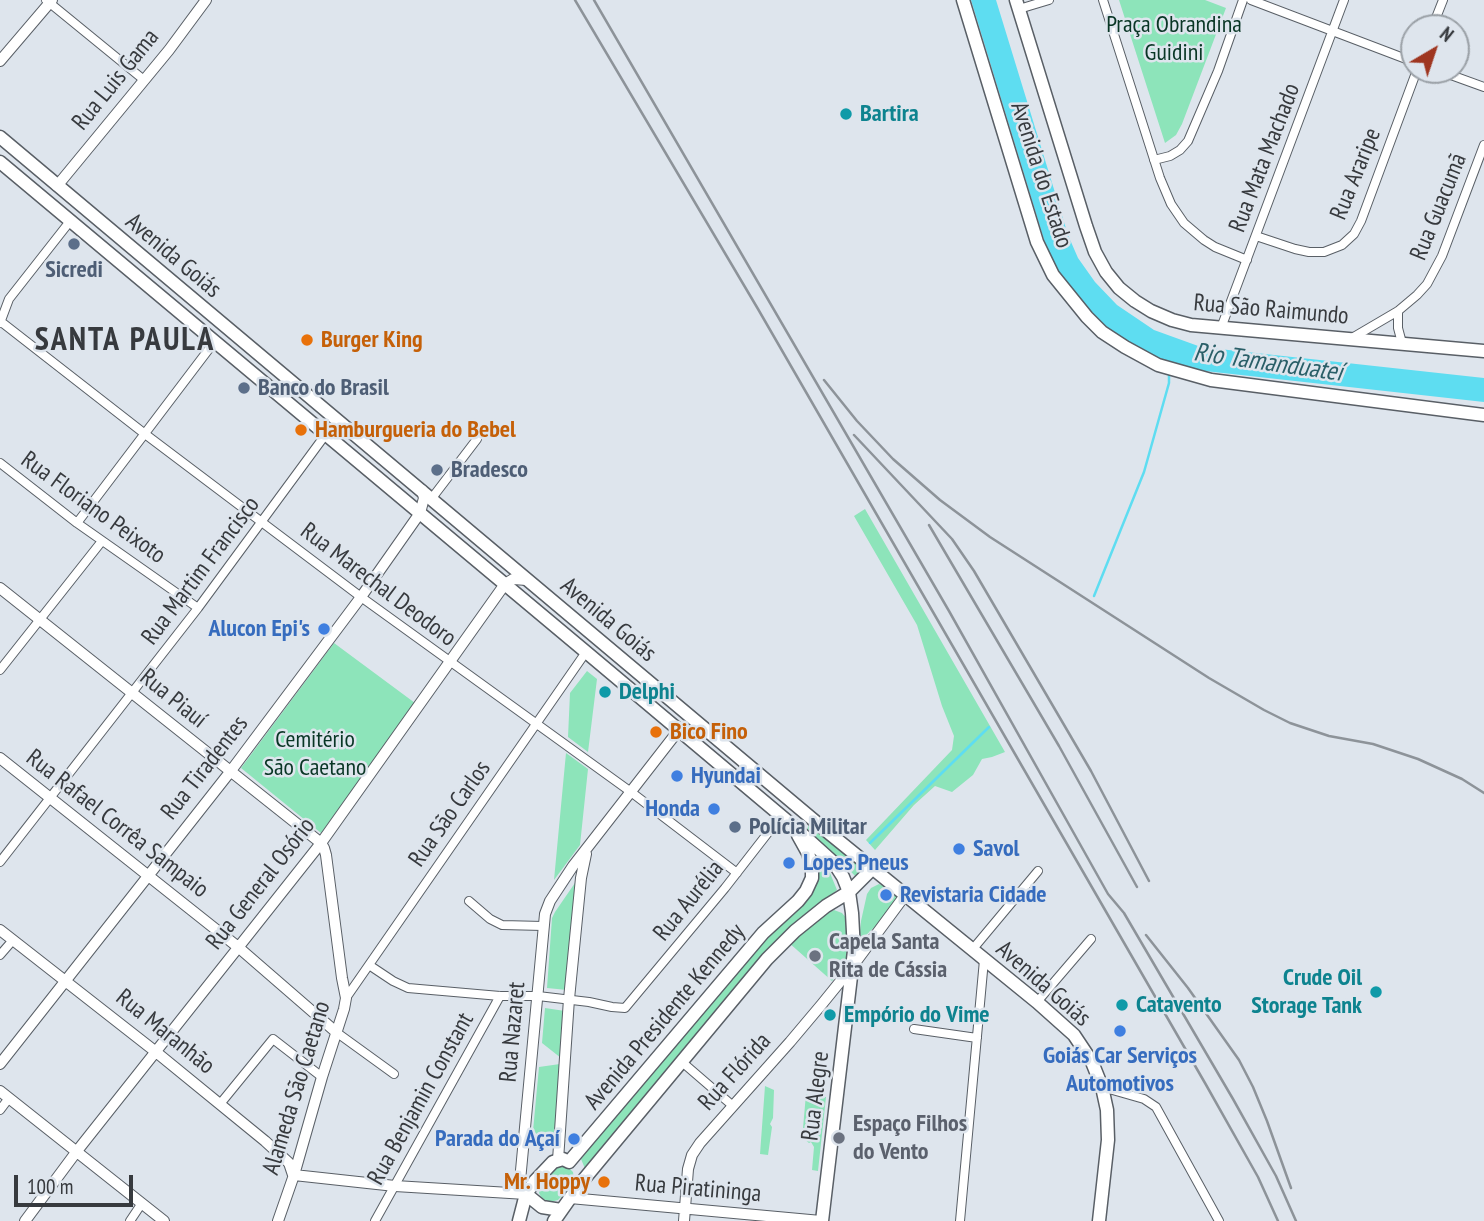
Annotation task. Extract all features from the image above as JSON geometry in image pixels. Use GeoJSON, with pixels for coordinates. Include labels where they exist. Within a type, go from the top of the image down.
{"type":"FeatureCollection","features":[{"type":"Feature","properties":{"kind":"main road","name":"Avenida do Estado"},"geometry":{"type":"LineString","coordinates":[[963,0],[1037,242],[1053,275],[1102,332],[1158,365],[1211,380],[1484,415]]}},
{"type":"Feature","properties":{"kind":"main road","name":"Rua São Raimundo"},"geometry":{"type":"LineString","coordinates":[[1017,5],[1095,252],[1106,272],[1135,302],[1172,320],[1191,325],[1484,351]]}},
{"type":"Feature","properties":{"kind":"main road","name":"Avenida Goiás"},"geometry":{"type":"LineString","coordinates":[[0,137],[829,833],[1059,1020],[1079,1042],[1092,1062],[1107,1110],[1108,1132],[1099,1221]]}},
{"type":"Feature","properties":{"kind":"main road","name":"Avenida Goiás"},"geometry":{"type":"LineString","coordinates":[[0,162],[792,825],[834,863],[844,877],[849,892]]}},
{"type":"Feature","properties":{"kind":"main road"},"geometry":{"type":"LineString","coordinates":[[781,816],[787,809],[792,808],[829,833]]}},
{"type":"Feature","properties":{"kind":"main road","name":"Avenida Presidente Kennedy"},"geometry":{"type":"LineString","coordinates":[[519,1221],[526,1194],[548,1166],[564,1161],[763,933],[806,891],[812,866],[803,842],[792,825]]}},
{"type":"Feature","properties":{"kind":"main road","name":"Avenida Presidente Kennedy"},"geometry":{"type":"LineString","coordinates":[[558,1216],[580,1184],[778,947],[820,911],[849,892],[873,869]]}},
{"type":"Feature","properties":{"kind":"main road","name":"Rua Alegre"},"geometry":{"type":"LineString","coordinates":[[821,1221],[852,967],[854,935],[849,892]]}},
{"type":"Feature","properties":{"kind":"main road"},"geometry":{"type":"LineString","coordinates":[[564,1161],[576,1171],[580,1184]]}},
{"type":"Feature","properties":{"kind":"main road"},"geometry":{"type":"LineString","coordinates":[[526,1194],[558,1216]]}},
{"type":"Feature","properties":{"kind":"street","name":"Rua Luis Gama"},"geometry":{"type":"LineString","coordinates":[[57,186],[169,50],[206,0]]}},
{"type":"Feature","properties":{"kind":"street"},"geometry":{"type":"LineString","coordinates":[[1017,5],[1049,0]]}},
{"type":"Feature","properties":{"kind":"street"},"geometry":{"type":"LineString","coordinates":[[1103,0],[1154,160],[1171,204],[1198,235],[1215,247],[1247,260]]}},
{"type":"Feature","properties":{"kind":"street"},"geometry":{"type":"LineString","coordinates":[[1154,160],[1170,156],[1188,141],[1243,0]]}},
{"type":"Feature","properties":{"kind":"street"},"geometry":{"type":"LineString","coordinates":[[1251,0],[1400,57]]}},
{"type":"Feature","properties":{"kind":"street","name":"Rua Mata Machado"},"geometry":{"type":"LineString","coordinates":[[1221,328],[1344,0]]}},
{"type":"Feature","properties":{"kind":"street"},"geometry":{"type":"LineString","coordinates":[[0,61],[49,1],[144,80]]}},
{"type":"Feature","properties":{"kind":"street","name":"Rua Araripe"},"geometry":{"type":"LineString","coordinates":[[1256,236],[1294,249],[1324,252],[1342,245],[1354,234],[1412,84]]}},
{"type":"Feature","properties":{"kind":"street","name":"Rua Guacumã"},"geometry":{"type":"LineString","coordinates":[[1352,338],[1398,311],[1427,284],[1442,256],[1484,145]]}},
{"type":"Feature","properties":{"kind":"street"},"geometry":{"type":"LineString","coordinates":[[0,322],[9,299],[71,219]]}},
{"type":"Feature","properties":{"kind":"street"},"geometry":{"type":"LineString","coordinates":[[1398,311],[1398,328],[1402,343]]}},
{"type":"Feature","properties":{"kind":"street","name":"Rua Marechal Deodoro"},"geometry":{"type":"LineString","coordinates":[[0,322],[361,597],[631,792],[737,873]]}},
{"type":"Feature","properties":{"kind":"street"},"geometry":{"type":"LineString","coordinates":[[78,523],[215,341]]}},
{"type":"Feature","properties":{"kind":"street","name":"Rua Martim Francisco"},"geometry":{"type":"LineString","coordinates":[[0,862],[198,608],[326,434]]}},
{"type":"Feature","properties":{"kind":"street"},"geometry":{"type":"LineString","coordinates":[[420,513],[427,494],[477,439]]}},
{"type":"Feature","properties":{"kind":"street","name":"Rua Floriano Peixoto"},"geometry":{"type":"LineString","coordinates":[[0,463],[102,541],[198,608]]}},
{"type":"Feature","properties":{"kind":"street","name":"Rua Tiradentes"},"geometry":{"type":"LineString","coordinates":[[0,1064],[230,772],[361,597],[420,513]]}},
{"type":"Feature","properties":{"kind":"street"},"geometry":{"type":"LineString","coordinates":[[0,670],[102,541]]}},
{"type":"Feature","properties":{"kind":"street"},"geometry":{"type":"LineString","coordinates":[[505,584],[513,579],[528,580]]}},
{"type":"Feature","properties":{"kind":"street","name":"Rua General Osório"},"geometry":{"type":"LineString","coordinates":[[25,1221],[320,843],[505,584]]}},
{"type":"Feature","properties":{"kind":"street","name":"Rua Piauí"},"geometry":{"type":"LineString","coordinates":[[0,588],[320,843]]}},
{"type":"Feature","properties":{"kind":"street","name":"Rua São Carlos"},"geometry":{"type":"LineString","coordinates":[[346,998],[586,652]]}},
{"type":"Feature","properties":{"kind":"street","name":"Rua Nazaret"},"geometry":{"type":"LineString","coordinates":[[526,1194],[520,1181],[543,926],[547,907],[588,846],[678,730]]}},
{"type":"Feature","properties":{"kind":"street","name":"Rua Rafael Corrêa Sampaio"},"geometry":{"type":"LineString","coordinates":[[0,758],[238,947],[336,1032]]}},
{"type":"Feature","properties":{"kind":"street","name":"Rua Aurélia"},"geometry":{"type":"LineString","coordinates":[[569,999],[625,1007],[781,816]]}},
{"type":"Feature","properties":{"kind":"street","name":"Alameda São Caetano"},"geometry":{"type":"LineString","coordinates":[[278,1221],[346,998],[326,855],[320,843]]}},
{"type":"Feature","properties":{"kind":"street"},"geometry":{"type":"LineString","coordinates":[[564,1161],[569,999],[581,878],[588,846]]}},
{"type":"Feature","properties":{"kind":"street"},"geometry":{"type":"LineString","coordinates":[[972,950],[1038,872]]}},
{"type":"Feature","properties":{"kind":"street"},"geometry":{"type":"LineString","coordinates":[[565,878],[574,875],[581,878]]}},
{"type":"Feature","properties":{"kind":"street","name":"Rua Flórida"},"geometry":{"type":"LineString","coordinates":[[684,1221],[688,1169],[692,1156],[706,1136],[790,1042],[852,967],[906,894]]}},
{"type":"Feature","properties":{"kind":"street"},"geometry":{"type":"LineString","coordinates":[[469,901],[490,919],[502,925],[543,926]]}},
{"type":"Feature","properties":{"kind":"street","name":"Rua Maranhão"},"geometry":{"type":"LineString","coordinates":[[0,930],[220,1104],[289,1163],[293,1175]]}},
{"type":"Feature","properties":{"kind":"street"},"geometry":{"type":"LineString","coordinates":[[1037,1002],[1091,939]]}},
{"type":"Feature","properties":{"kind":"street"},"geometry":{"type":"LineString","coordinates":[[0,956],[13,940]]}},
{"type":"Feature","properties":{"kind":"street"},"geometry":{"type":"LineString","coordinates":[[960,1221],[984,960]]}},
{"type":"Feature","properties":{"kind":"street"},"geometry":{"type":"LineString","coordinates":[[369,965],[408,988],[569,999]]}},
{"type":"Feature","properties":{"kind":"street","name":"Rua Benjamin Constant"},"geometry":{"type":"LineString","coordinates":[[375,1221],[500,996]]}},
{"type":"Feature","properties":{"kind":"street"},"geometry":{"type":"LineString","coordinates":[[914,1030],[977,1038]]}},
{"type":"Feature","properties":{"kind":"street"},"geometry":{"type":"LineString","coordinates":[[336,1032],[394,1074]]}},
{"type":"Feature","properties":{"kind":"street"},"geometry":{"type":"LineString","coordinates":[[220,1104],[273,1039],[322,1077]]}},
{"type":"Feature","properties":{"kind":"street"},"geometry":{"type":"LineString","coordinates":[[682,1062],[733,1105]]}},
{"type":"Feature","properties":{"kind":"street"},"geometry":{"type":"LineString","coordinates":[[1102,1087],[1144,1099],[1156,1107],[1219,1221]]}},
{"type":"Feature","properties":{"kind":"street"},"geometry":{"type":"LineString","coordinates":[[0,1110],[4,1094],[164,1221]]}},
{"type":"Feature","properties":{"kind":"street"},"geometry":{"type":"LineString","coordinates":[[293,1175],[395,1186],[526,1194]]}},
{"type":"Feature","properties":{"kind":"street","name":"Rua Piratininga"},"geometry":{"type":"LineString","coordinates":[[570,1199],[821,1221]]}},
{"type":"Feature","properties":{"kind":"street"},"geometry":{"type":"LineString","coordinates":[[130,1221],[142,1203]]}},
{"type":"Feature","properties":{"kind":"green space","name":"Praça Obrandina Guidini"},"geometry":{"type":"Polygon","coordinates":[[[1119,0],[1205,0],[1226,8],[1182,124],[1176,135],[1165,143],[1119,0]]]}},
{"type":"Feature","properties":{"kind":"green space"},"geometry":{"type":"Polygon","coordinates":[[[865,509],[1005,752],[982,759],[973,775],[952,792],[935,786],[914,805],[875,850],[866,840],[952,750],[954,736],[917,625],[854,516],[865,509]]]}},
{"type":"Feature","properties":{"kind":"green space","name":"Cemitério São Caetano"},"geometry":{"type":"Polygon","coordinates":[[[334,643],[415,703],[321,833],[241,768],[334,643]]]}},
{"type":"Feature","properties":{"kind":"green space"},"geometry":{"type":"Polygon","coordinates":[[[587,671],[597,679],[588,752],[568,737],[570,693],[587,671]]]}},
{"type":"Feature","properties":{"kind":"green space"},"geometry":{"type":"Polygon","coordinates":[[[566,753],[588,769],[580,845],[554,880],[566,753]]]}},
{"type":"Feature","properties":{"kind":"green space"},"geometry":{"type":"Polygon","coordinates":[[[809,824],[862,867],[861,873],[856,877],[807,830],[809,824]]]}},
{"type":"Feature","properties":{"kind":"green space"},"geometry":{"type":"Polygon","coordinates":[[[818,860],[821,860],[830,873],[837,890],[777,943],[586,1171],[581,1159],[766,938],[792,914],[818,860]]]}},
{"type":"Feature","properties":{"kind":"green space"},"geometry":{"type":"Polygon","coordinates":[[[577,880],[567,990],[547,988],[552,918],[577,880]]]}},
{"type":"Feature","properties":{"kind":"green space"},"geometry":{"type":"Polygon","coordinates":[[[879,884],[899,898],[887,915],[862,939],[861,921],[867,894],[879,884]]]}},
{"type":"Feature","properties":{"kind":"green space"},"geometry":{"type":"Polygon","coordinates":[[[834,910],[842,913],[848,920],[849,934],[848,959],[832,981],[788,942],[817,918],[834,910]]]}},
{"type":"Feature","properties":{"kind":"green space"},"geometry":{"type":"Polygon","coordinates":[[[545,1008],[565,1011],[561,1058],[542,1043],[545,1008]]]}},
{"type":"Feature","properties":{"kind":"green space"},"geometry":{"type":"Polygon","coordinates":[[[560,1064],[553,1148],[533,1131],[539,1067],[560,1064]]]}},
{"type":"Feature","properties":{"kind":"green space"},"geometry":{"type":"Polygon","coordinates":[[[765,1086],[774,1090],[768,1155],[760,1154],[765,1086]]]}},
{"type":"Feature","properties":{"kind":"green space"},"geometry":{"type":"Polygon","coordinates":[[[806,1094],[826,1097],[818,1171],[812,1170],[814,1147],[804,1139],[807,1132],[818,1134],[819,1129],[803,1128],[806,1094]]]}},
{"type":"Feature","properties":{"kind":"green space"},"geometry":{"type":"Polygon","coordinates":[[[566,1165],[573,1172],[573,1184],[558,1200],[550,1202],[541,1197],[540,1187],[557,1166],[566,1165]]]}},
{"type":"Feature","properties":{"kind":"water","name":"Rio Tamanduateí"},"geometry":{"type":"Polygon","coordinates":[[[971,0],[996,0],[1068,235],[1078,258],[1095,282],[1117,305],[1154,330],[1201,347],[1484,378],[1484,402],[1196,370],[1143,351],[1102,324],[1076,298],[1057,270],[1045,243],[971,0]]]}},
{"type":"Feature","properties":{"kind":"waterway"},"geometry":{"type":"LineString","coordinates":[[1094,596],[1144,472],[1169,383],[1169,371]]}},
{"type":"Feature","properties":{"kind":"waterway"},"geometry":{"type":"LineString","coordinates":[[870,843],[989,727]]}},
{"type":"Feature","properties":{"kind":"railway"},"geometry":{"type":"LineString","coordinates":[[575,0],[758,309],[1205,1083],[1258,1177],[1278,1221]]}},
{"type":"Feature","properties":{"kind":"railway"},"geometry":{"type":"LineString","coordinates":[[594,0],[949,611],[1108,894],[1124,913],[1233,1099],[1276,1176],[1296,1221]]}},
{"type":"Feature","properties":{"kind":"railway"},"geometry":{"type":"LineString","coordinates":[[824,380],[857,421],[893,459],[940,500],[990,537],[1209,678],[1290,723],[1329,736],[1373,744],[1418,759],[1462,779],[1484,793]]}},
{"type":"Feature","properties":{"kind":"railway"},"geometry":{"type":"LineString","coordinates":[[854,435],[952,539],[974,571],[1091,771],[1149,881]]}},
{"type":"Feature","properties":{"kind":"railway"},"geometry":{"type":"LineString","coordinates":[[929,525],[1059,746],[1137,887]]}},
{"type":"Feature","properties":{"kind":"railway"},"geometry":{"type":"LineString","coordinates":[[1146,935],[1239,1060],[1267,1121],[1291,1188]]}},
{"type":"Feature","properties":{"kind":"place","name":"Bartira"},"geometry":{"type":"Point","coordinates":[846,114]}},
{"type":"Feature","properties":{"kind":"place","name":"Sicredi"},"geometry":{"type":"Point","coordinates":[74,244]}},
{"type":"Feature","properties":{"kind":"place","name":"Burger King"},"geometry":{"type":"Point","coordinates":[307,340]}},
{"type":"Feature","properties":{"kind":"place","name":"Banco do Brasil"},"geometry":{"type":"Point","coordinates":[244,388]}},
{"type":"Feature","properties":{"kind":"place","name":"Hamburgueria do Bebel"},"geometry":{"type":"Point","coordinates":[301,430]}},
{"type":"Feature","properties":{"kind":"place","name":"Bradesco"},"geometry":{"type":"Point","coordinates":[437,470]}},
{"type":"Feature","properties":{"kind":"place","name":"Alucon Epi's"},"geometry":{"type":"Point","coordinates":[324,629]}},
{"type":"Feature","properties":{"kind":"place","name":"Delphi"},"geometry":{"type":"Point","coordinates":[605,692]}},
{"type":"Feature","properties":{"kind":"place","name":"Bico Fino"},"geometry":{"type":"Point","coordinates":[656,732]}},
{"type":"Feature","properties":{"kind":"place","name":"Hyundai"},"geometry":{"type":"Point","coordinates":[677,776]}},
{"type":"Feature","properties":{"kind":"place","name":"Honda"},"geometry":{"type":"Point","coordinates":[714,809]}},
{"type":"Feature","properties":{"kind":"place","name":"Polícia Militar"},"geometry":{"type":"Point","coordinates":[735,827]}},
{"type":"Feature","properties":{"kind":"place","name":"Savol"},"geometry":{"type":"Point","coordinates":[959,849]}},
{"type":"Feature","properties":{"kind":"place","name":"Lopes Pneus"},"geometry":{"type":"Point","coordinates":[789,863]}},
{"type":"Feature","properties":{"kind":"place","name":"Revistaria Cidade"},"geometry":{"type":"Point","coordinates":[886,895]}},
{"type":"Feature","properties":{"kind":"place","name":"Capela Santa Rita de Cássia"},"geometry":{"type":"Point","coordinates":[815,956]}},
{"type":"Feature","properties":{"kind":"place","name":"Crude Oil Storage Tank"},"geometry":{"type":"Point","coordinates":[1376,992]}},
{"type":"Feature","properties":{"kind":"place","name":"Catavento"},"geometry":{"type":"Point","coordinates":[1122,1005]}},
{"type":"Feature","properties":{"kind":"place","name":"Empório do Vime"},"geometry":{"type":"Point","coordinates":[830,1015]}},
{"type":"Feature","properties":{"kind":"place","name":"Goiás Car Serviços Automotivos"},"geometry":{"type":"Point","coordinates":[1120,1031]}},
{"type":"Feature","properties":{"kind":"place","name":"Espaço Filhos do Vento"},"geometry":{"type":"Point","coordinates":[839,1138]}},
{"type":"Feature","properties":{"kind":"place","name":"Parada do Açaí"},"geometry":{"type":"Point","coordinates":[574,1139]}},
{"type":"Feature","properties":{"kind":"place","name":"Mr. Hoppy"},"geometry":{"type":"Point","coordinates":[604,1182]}},
{"type":"Feature","properties":{"kind":"district","name":"SANTA PAULA"},"geometry":{"type":"Point","coordinates":[125,341]}}]}
